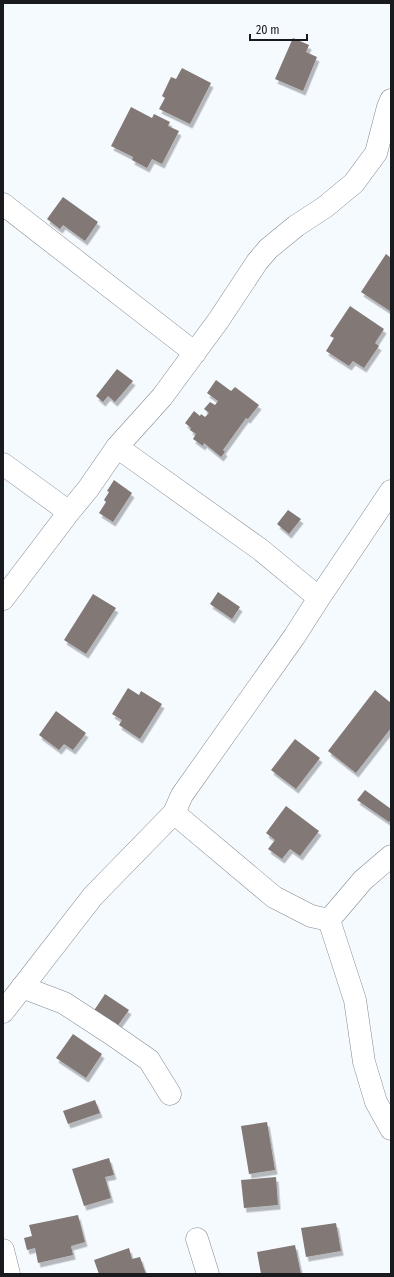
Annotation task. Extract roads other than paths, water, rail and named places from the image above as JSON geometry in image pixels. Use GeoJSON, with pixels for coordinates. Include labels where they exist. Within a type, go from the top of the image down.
{"type":"FeatureCollection","features":[{"type":"Feature","properties":{"kind":"street"},"geometry":{"type":"LineString","coordinates":[[3,599],[88,489],[118,447],[162,397],[218,321],[257,262],[268,249],[296,226],[325,207],[354,183],[376,153],[391,100]]}},
{"type":"Feature","properties":{"kind":"street"},"geometry":{"type":"LineString","coordinates":[[3,204],[195,353]]}},
{"type":"Feature","properties":{"kind":"street"},"geometry":{"type":"LineString","coordinates":[[118,447],[261,550],[319,598]]}},
{"type":"Feature","properties":{"kind":"street"},"geometry":{"type":"LineString","coordinates":[[3,464],[69,512]]}},
{"type":"Feature","properties":{"kind":"street"},"geometry":{"type":"LineString","coordinates":[[3,1012],[93,896],[174,813],[182,795],[294,637],[391,491]]}},
{"type":"Feature","properties":{"kind":"street"},"geometry":{"type":"LineString","coordinates":[[174,813],[274,896],[311,916],[329,920]]}},
{"type":"Feature","properties":{"kind":"street"},"geometry":{"type":"LineString","coordinates":[[329,920],[363,880],[391,856]]}},
{"type":"Feature","properties":{"kind":"street"},"geometry":{"type":"LineString","coordinates":[[329,920],[355,1000],[364,1062],[376,1102],[391,1129]]}},
{"type":"Feature","properties":{"kind":"street"},"geometry":{"type":"LineString","coordinates":[[22,987],[64,1003],[149,1060],[170,1094]]}},
{"type":"Feature","properties":{"kind":"street"},"geometry":{"type":"LineString","coordinates":[[197,1239],[208,1274]]}},
{"type":"Feature","properties":{"kind":"street"},"geometry":{"type":"LineString","coordinates":[[3,1250],[9,1274]]}}]}
